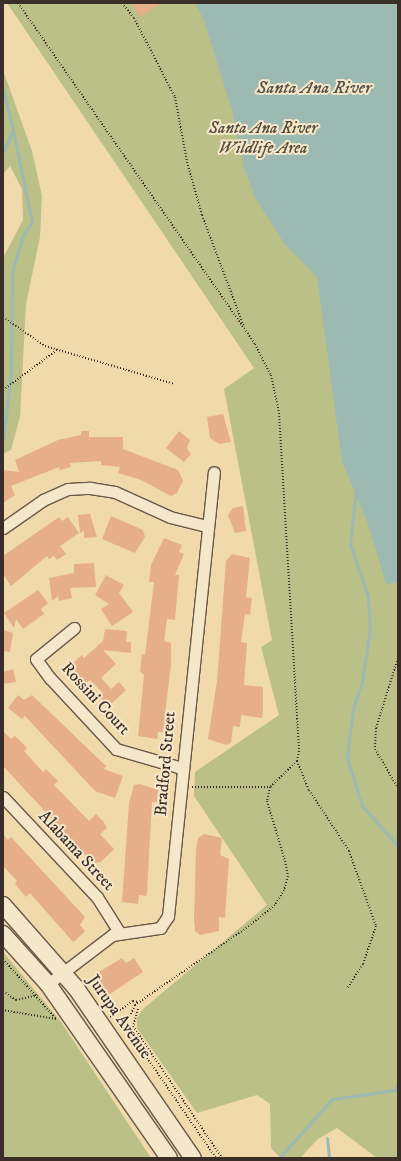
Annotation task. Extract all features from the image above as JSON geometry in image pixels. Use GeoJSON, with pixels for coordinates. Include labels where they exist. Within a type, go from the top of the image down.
{"type":"FeatureCollection","features":[{"type":"Feature","properties":{"kind":"main road","name":"Jurupa Avenue"},"geometry":{"type":"LineString","coordinates":[[3,905],[63,971],[100,1021],[193,1158]]}},
{"type":"Feature","properties":{"kind":"main road"},"geometry":{"type":"LineString","coordinates":[[3,934],[42,990],[169,1158]]}},
{"type":"Feature","properties":{"kind":"street","name":"Bradford Street"},"geometry":{"type":"LineString","coordinates":[[42,990],[63,971],[119,932],[160,928],[168,916],[206,526],[214,472]]}},
{"type":"Feature","properties":{"kind":"street"},"geometry":{"type":"LineString","coordinates":[[3,528],[43,500],[68,489],[90,488],[115,492],[170,517],[206,526]]}},
{"type":"Feature","properties":{"kind":"street","name":"Rossini Court"},"geometry":{"type":"LineString","coordinates":[[74,628],[36,659],[50,678],[116,749],[182,768]]}},
{"type":"Feature","properties":{"kind":"street","name":"Alabama Street"},"geometry":{"type":"LineString","coordinates":[[3,797],[97,897],[119,932]]}},
{"type":"Feature","properties":{"kind":"path"},"geometry":{"type":"LineString","coordinates":[[122,3],[134,18],[175,97],[186,162],[200,207],[245,330]]}},
{"type":"Feature","properties":{"kind":"path"},"geometry":{"type":"LineString","coordinates":[[3,317],[56,350],[174,384]]}},
{"type":"Feature","properties":{"kind":"path"},"geometry":{"type":"LineString","coordinates":[[3,390],[56,350]]}},
{"type":"Feature","properties":{"kind":"path"},"geometry":{"type":"LineString","coordinates":[[398,658],[376,728],[375,749],[398,788]]}},
{"type":"Feature","properties":{"kind":"path"},"geometry":{"type":"LineString","coordinates":[[296,761],[309,790],[349,851],[376,926],[363,964],[347,989]]}},
{"type":"Feature","properties":{"kind":"path"},"geometry":{"type":"LineString","coordinates":[[181,785],[270,787]]}},
{"type":"Feature","properties":{"kind":"path"},"geometry":{"type":"LineString","coordinates":[[3,959],[42,990],[56,1019],[3,1010]]}},
{"type":"Feature","properties":{"kind":"path"},"geometry":{"type":"LineString","coordinates":[[3,991],[16,1000],[42,990]]}},
{"type":"Feature","properties":{"kind":"path"},"geometry":{"type":"LineString","coordinates":[[100,1021],[133,1001],[140,1002]]}},
{"type":"Feature","properties":{"kind":"path"},"geometry":{"type":"LineString","coordinates":[[138,1009],[133,1026],[222,1158]]}},
{"type":"Feature","properties":{"kind":"green space","name":"Santa Ana River Wildlife Area"},"geometry":{"type":"Polygon","coordinates":[[[7,3],[398,3],[398,1158],[377,1158],[337,1128],[318,1139],[300,1158],[281,1158],[271,1148],[270,1104],[257,1095],[197,1113],[137,1028],[137,1018],[143,1009],[267,905],[194,796],[195,772],[279,715],[261,647],[272,640],[224,389],[254,368],[7,3]]]}},
{"type":"Feature","properties":{"kind":"green space"},"geometry":{"type":"Polygon","coordinates":[[[3,70],[32,151],[42,196],[40,237],[26,304],[20,417],[11,450],[3,454],[3,258],[23,220],[22,189],[10,166],[3,174],[3,70]]]}},
{"type":"Feature","properties":{"kind":"green space"},"geometry":{"type":"Polygon","coordinates":[[[3,952],[61,1022],[151,1158],[3,1158],[3,952]]]}},
{"type":"Feature","properties":{"kind":"water","name":"Santa Ana River"},"geometry":{"type":"Polygon","coordinates":[[[195,3],[398,3],[398,582],[386,584],[368,524],[342,461],[317,277],[284,243],[256,199],[244,168],[233,114],[204,20],[195,3]]]}},
{"type":"Feature","properties":{"kind":"building"},"geometry":{"type":"Polygon","coordinates":[[[132,3],[161,3],[140,17],[132,3]]]}},
{"type":"Feature","properties":{"kind":"building"},"geometry":{"type":"Polygon","coordinates":[[[223,414],[231,442],[219,444],[210,438],[207,417],[223,414]]]}},
{"type":"Feature","properties":{"kind":"building"},"geometry":{"type":"Polygon","coordinates":[[[81,431],[89,431],[89,437],[123,437],[123,449],[178,470],[183,481],[177,493],[171,496],[141,480],[118,473],[120,467],[101,465],[101,461],[70,463],[71,467],[60,470],[59,467],[11,486],[15,495],[3,503],[3,470],[19,472],[15,460],[58,440],[81,435],[81,431]]]}},
{"type":"Feature","properties":{"kind":"building"},"geometry":{"type":"Polygon","coordinates":[[[179,431],[190,440],[187,448],[191,454],[184,462],[166,448],[179,431]]]}},
{"type":"Feature","properties":{"kind":"building"},"geometry":{"type":"Polygon","coordinates":[[[243,506],[246,531],[235,533],[228,515],[233,508],[243,506]]]}},
{"type":"Feature","properties":{"kind":"building"},"geometry":{"type":"Polygon","coordinates":[[[90,514],[97,537],[84,538],[84,531],[80,533],[78,515],[90,514]]]}},
{"type":"Feature","properties":{"kind":"building"},"geometry":{"type":"Polygon","coordinates":[[[111,516],[143,530],[145,537],[135,553],[102,539],[111,516]]]}},
{"type":"Feature","properties":{"kind":"building"},"geometry":{"type":"Polygon","coordinates":[[[59,517],[62,521],[68,517],[79,533],[60,546],[66,554],[57,560],[54,556],[49,559],[47,556],[11,586],[3,574],[3,556],[59,517]]]}},
{"type":"Feature","properties":{"kind":"building"},"geometry":{"type":"Polygon","coordinates":[[[164,538],[182,545],[179,552],[184,554],[175,575],[179,575],[175,620],[167,619],[164,641],[171,643],[171,664],[163,732],[158,732],[157,739],[138,736],[144,675],[140,671],[142,654],[145,655],[154,582],[149,582],[151,565],[164,538]]]}},
{"type":"Feature","properties":{"kind":"building"},"geometry":{"type":"Polygon","coordinates":[[[232,554],[250,558],[246,597],[252,598],[250,615],[245,614],[241,642],[247,643],[244,685],[263,687],[263,709],[262,718],[241,715],[240,727],[233,726],[231,743],[226,745],[208,739],[217,681],[226,561],[232,554]]]}},
{"type":"Feature","properties":{"kind":"building"},"geometry":{"type":"Polygon","coordinates":[[[94,563],[96,587],[70,588],[72,598],[59,601],[58,596],[52,601],[49,578],[74,573],[74,564],[94,563]]]}},
{"type":"Feature","properties":{"kind":"building"},"geometry":{"type":"Polygon","coordinates":[[[106,575],[124,585],[119,593],[133,612],[112,626],[101,609],[109,604],[95,595],[106,575]]]}},
{"type":"Feature","properties":{"kind":"building"},"geometry":{"type":"Polygon","coordinates":[[[38,590],[48,603],[41,609],[44,614],[23,629],[16,619],[14,628],[4,613],[38,590]]]}},
{"type":"Feature","properties":{"kind":"building"},"geometry":{"type":"Polygon","coordinates":[[[105,629],[127,631],[126,642],[131,642],[131,653],[103,650],[116,664],[101,678],[111,689],[119,682],[126,690],[109,706],[99,697],[103,693],[90,680],[83,686],[70,672],[75,668],[72,664],[82,655],[84,658],[103,641],[105,629]]]}},
{"type":"Feature","properties":{"kind":"building"},"geometry":{"type":"Polygon","coordinates":[[[3,630],[13,633],[10,652],[3,651],[3,630]]]}},
{"type":"Feature","properties":{"kind":"building"},"geometry":{"type":"Polygon","coordinates":[[[13,669],[16,682],[3,684],[3,672],[13,669]]]}},
{"type":"Feature","properties":{"kind":"building"},"geometry":{"type":"Polygon","coordinates":[[[18,695],[24,700],[32,695],[106,766],[104,769],[123,776],[115,798],[95,791],[25,716],[22,719],[8,708],[18,695]]]}},
{"type":"Feature","properties":{"kind":"building"},"geometry":{"type":"Polygon","coordinates":[[[3,731],[11,739],[15,736],[27,748],[24,751],[43,772],[46,769],[58,781],[54,785],[89,821],[96,814],[103,821],[107,828],[100,834],[114,849],[101,862],[93,863],[3,766],[3,731]]]}},
{"type":"Feature","properties":{"kind":"building"},"geometry":{"type":"Polygon","coordinates":[[[140,784],[158,790],[157,802],[152,802],[147,892],[146,896],[139,895],[138,904],[122,902],[129,803],[134,785],[140,784]]]}},
{"type":"Feature","properties":{"kind":"building"},"geometry":{"type":"Polygon","coordinates":[[[3,834],[8,840],[11,837],[85,917],[80,925],[85,931],[76,940],[73,942],[30,893],[26,897],[15,884],[17,881],[3,866],[3,834]]]}},
{"type":"Feature","properties":{"kind":"building"},"geometry":{"type":"Polygon","coordinates":[[[204,834],[222,838],[220,855],[229,859],[225,918],[219,917],[219,931],[200,935],[195,931],[194,919],[196,850],[198,838],[204,834]]]}},
{"type":"Feature","properties":{"kind":"building"},"geometry":{"type":"Polygon","coordinates":[[[122,958],[126,963],[134,958],[143,972],[107,996],[96,980],[102,976],[99,972],[122,958]]]}},
{"type":"Feature","properties":{"kind":"waterway"},"geometry":{"type":"LineString","coordinates":[[3,89],[13,130],[3,152]]}},
{"type":"Feature","properties":{"kind":"waterway"},"geometry":{"type":"LineString","coordinates":[[3,439],[11,372],[12,273],[23,235],[32,222],[13,130]]}},
{"type":"Feature","properties":{"kind":"waterway"},"geometry":{"type":"LineString","coordinates":[[356,490],[350,544],[368,596],[370,629],[362,682],[353,708],[347,758],[362,806],[398,846]]}},
{"type":"Feature","properties":{"kind":"waterway"},"geometry":{"type":"LineString","coordinates":[[279,1158],[332,1099],[395,1090],[398,1084]]}},
{"type":"Feature","properties":{"kind":"waterway"},"geometry":{"type":"LineString","coordinates":[[327,1138],[329,1158]]}}]}
